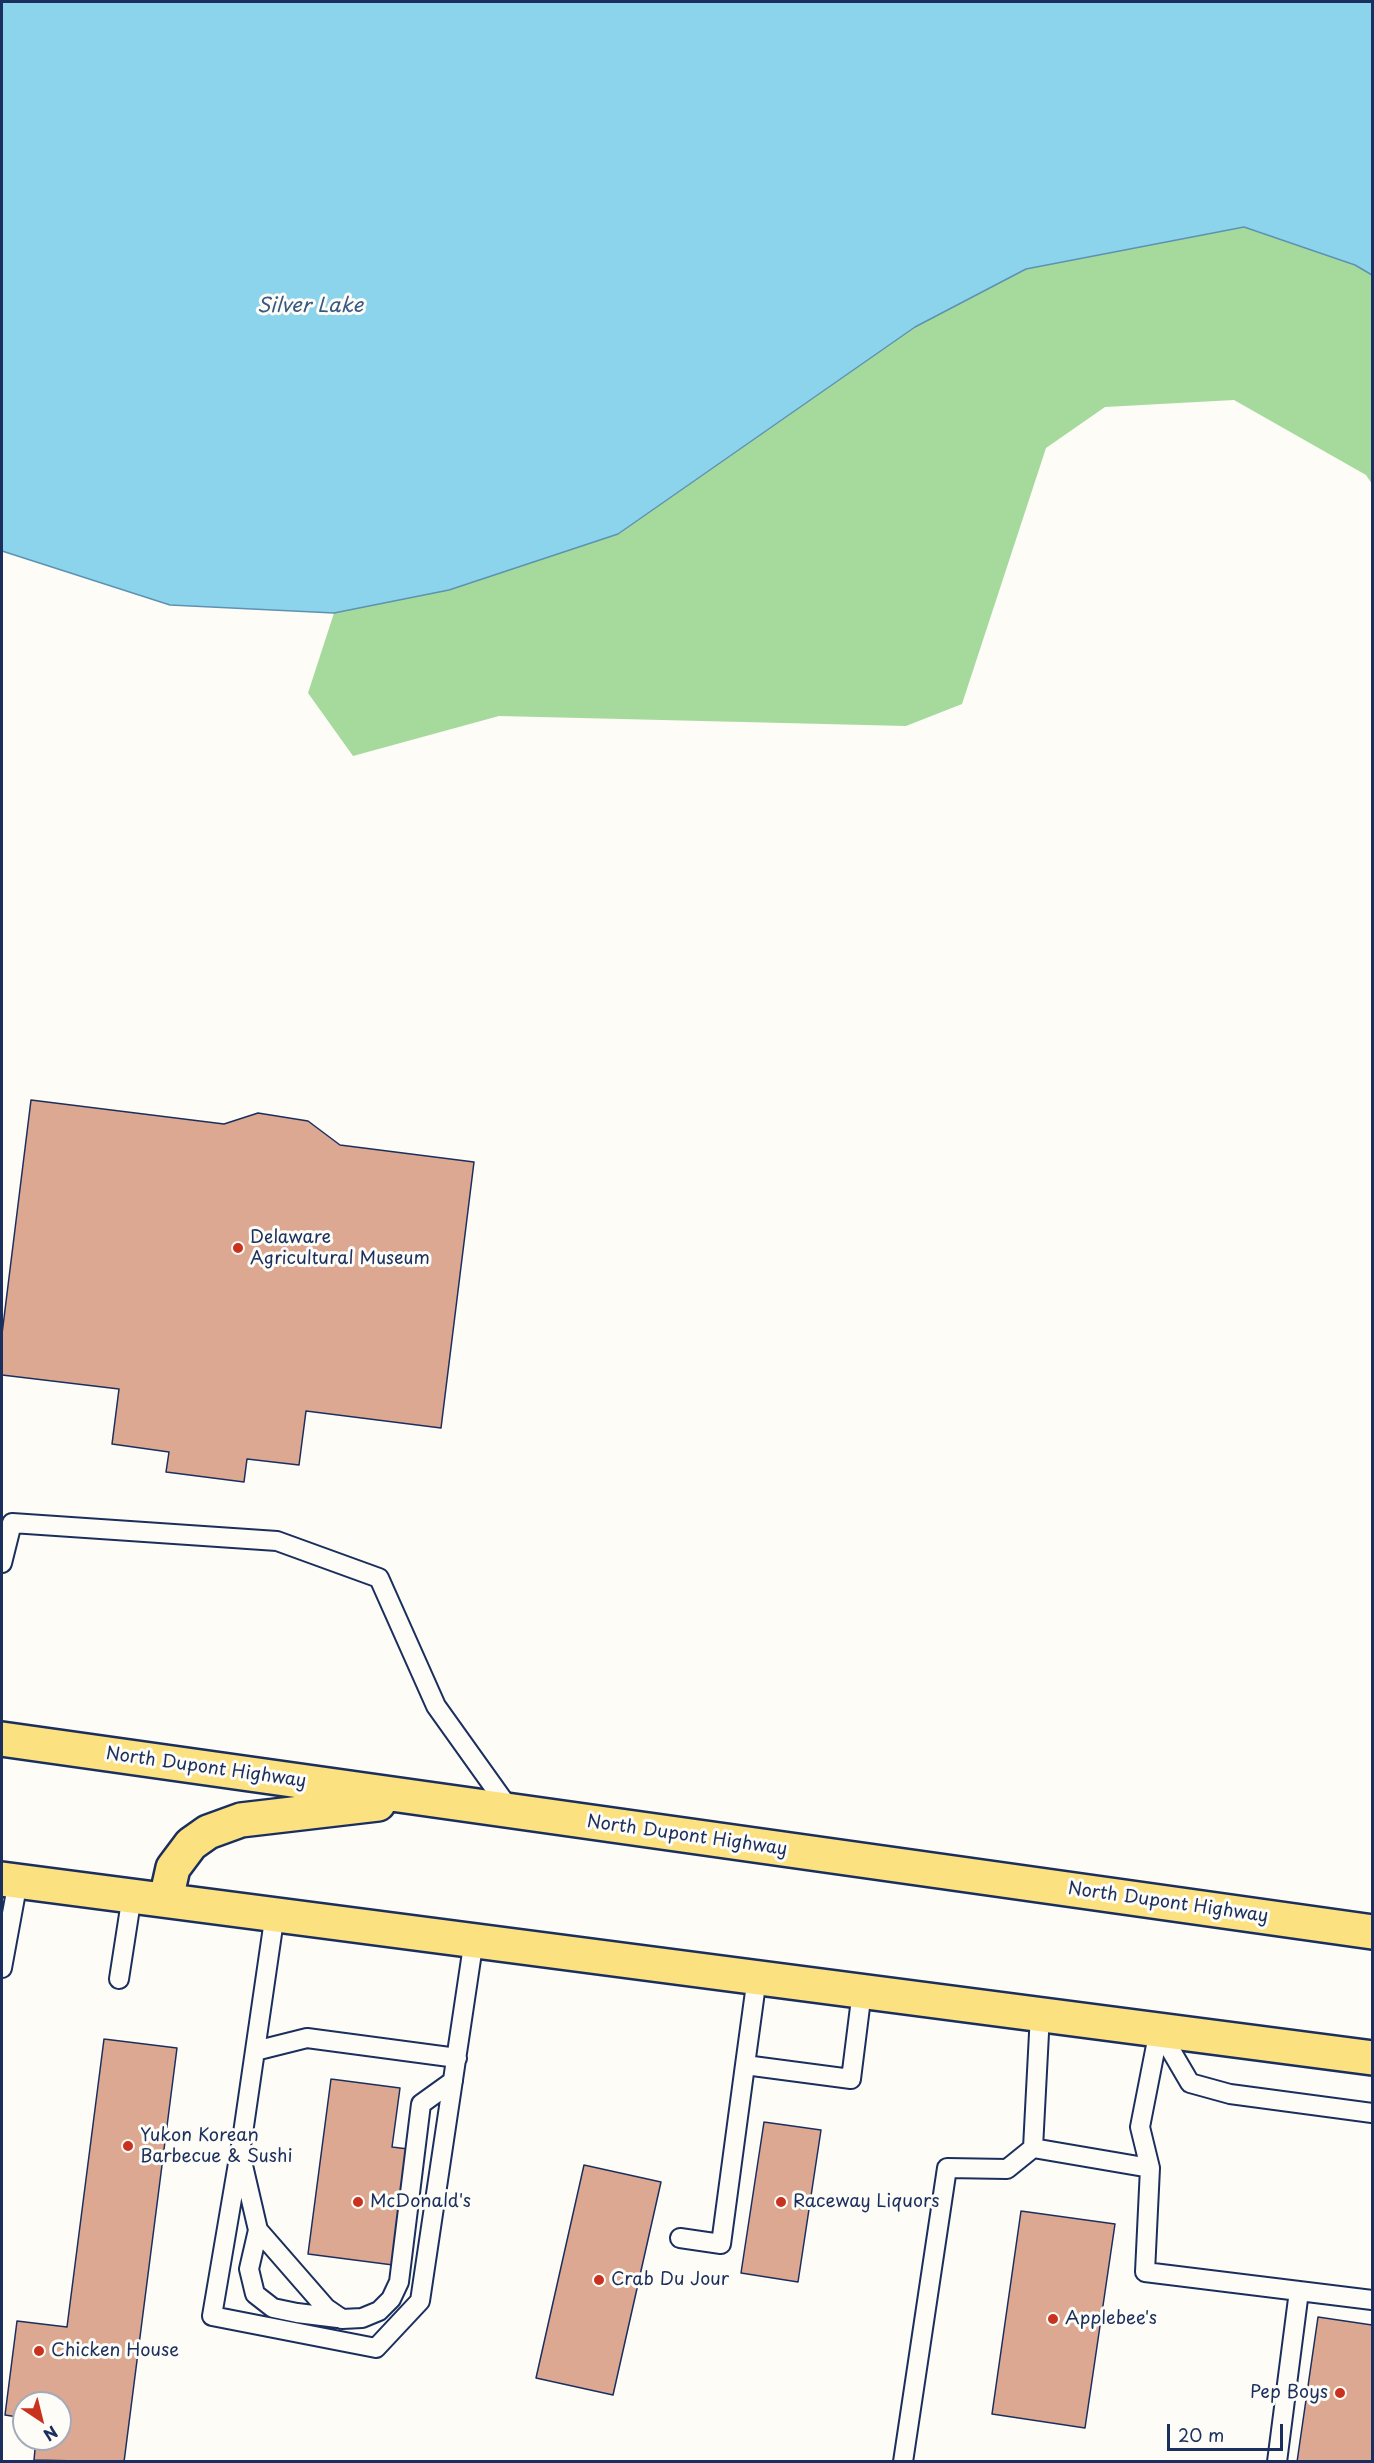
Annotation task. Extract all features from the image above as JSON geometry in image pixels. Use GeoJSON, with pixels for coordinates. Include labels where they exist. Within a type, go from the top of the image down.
{"type":"FeatureCollection","features":[{"type":"Feature","properties":{"kind":"highway","name":"North Dupont Highway"},"geometry":{"type":"LineString","coordinates":[[2,1739],[1372,1932]]}},
{"type":"Feature","properties":{"kind":"highway"},"geometry":{"type":"LineString","coordinates":[[166,1899],[173,1868],[191,1844],[208,1832],[241,1820],[428,1799]]}},
{"type":"Feature","properties":{"kind":"highway"},"geometry":{"type":"LineString","coordinates":[[10,1880],[1372,2058]]}},
{"type":"Feature","properties":{"kind":"lane"},"geometry":{"type":"LineString","coordinates":[[2,1563],[7,1522],[277,1541],[379,1578],[436,1706],[511,1811]]}},
{"type":"Feature","properties":{"kind":"lane"},"geometry":{"type":"LineString","coordinates":[[2,1968],[10,1880]]}},
{"type":"Feature","properties":{"kind":"lane"},"geometry":{"type":"LineString","coordinates":[[119,1979],[132,1895]]}},
{"type":"Feature","properties":{"kind":"lane"},"geometry":{"type":"LineString","coordinates":[[275,1913],[240,2151],[212,2316],[376,2348],[420,2301],[474,1939]]}},
{"type":"Feature","properties":{"kind":"lane"},"geometry":{"type":"LineString","coordinates":[[680,2238],[721,2244],[757,1977]]}},
{"type":"Feature","properties":{"kind":"lane"},"geometry":{"type":"LineString","coordinates":[[746,2065],[851,2079],[862,1991]]}},
{"type":"Feature","properties":{"kind":"lane"},"geometry":{"type":"LineString","coordinates":[[903,2462],[947,2168],[1007,2169],[1033,2148],[1040,2014]]}},
{"type":"Feature","properties":{"kind":"lane"},"geometry":{"type":"LineString","coordinates":[[1160,2030],[1190,2083],[1230,2094],[1372,2113]]}},
{"type":"Feature","properties":{"kind":"lane"},"geometry":{"type":"LineString","coordinates":[[1160,2030],[1140,2127],[1150,2168],[1144,2272],[1372,2300]]}},
{"type":"Feature","properties":{"kind":"lane"},"geometry":{"type":"LineString","coordinates":[[255,2051],[307,2038],[457,2058]]}},
{"type":"Feature","properties":{"kind":"lane"},"geometry":{"type":"LineString","coordinates":[[240,2151],[258,2230],[249,2268],[255,2294],[273,2308],[342,2319],[362,2318],[379,2311],[391,2299],[399,2282],[421,2104],[453,2081]]}},
{"type":"Feature","properties":{"kind":"lane"},"geometry":{"type":"LineString","coordinates":[[1033,2148],[1150,2168]]}},
{"type":"Feature","properties":{"kind":"lane"},"geometry":{"type":"LineString","coordinates":[[258,2230],[326,2308],[342,2319]]}},
{"type":"Feature","properties":{"kind":"lane"},"geometry":{"type":"LineString","coordinates":[[1277,2462],[1299,2291]]}},
{"type":"Feature","properties":{"kind":"green space"},"geometry":{"type":"Polygon","coordinates":[[[1244,227],[1355,265],[1372,275],[1372,484],[1366,475],[1234,400],[1105,407],[1046,448],[962,704],[906,726],[499,716],[353,756],[308,693],[334,613],[449,590],[618,534],[915,327],[1026,269],[1244,227]]]}},
{"type":"Feature","properties":{"kind":"water","name":"Silver Lake"},"geometry":{"type":"Polygon","coordinates":[[[2,2],[1372,2],[1372,275],[1355,265],[1244,227],[1026,269],[915,327],[618,534],[449,590],[334,613],[170,605],[2,551],[2,2]]]}},
{"type":"Feature","properties":{"kind":"building","name":"Delaware Agricultural Museum"},"geometry":{"type":"Polygon","coordinates":[[[31,1100],[224,1124],[258,1113],[308,1121],[340,1145],[474,1162],[441,1428],[306,1411],[299,1465],[247,1459],[244,1482],[166,1472],[169,1452],[112,1444],[119,1389],[2,1375],[2,1334],[31,1100]]]}},
{"type":"Feature","properties":{"kind":"building"},"geometry":{"type":"Polygon","coordinates":[[[104,2039],[177,2048],[124,2462],[34,2460],[35,2451],[72,2451],[72,2391],[12,2391],[12,2416],[5,2415],[17,2321],[67,2327],[104,2039]]]}},
{"type":"Feature","properties":{"kind":"building","name":"McDonald's"},"geometry":{"type":"Polygon","coordinates":[[[331,2079],[400,2088],[392,2147],[408,2149],[393,2265],[308,2254],[331,2079]]]}},
{"type":"Feature","properties":{"kind":"building","name":"Raceway Liquors"},"geometry":{"type":"Polygon","coordinates":[[[764,2122],[821,2130],[798,2282],[741,2273],[764,2122]]]}},
{"type":"Feature","properties":{"kind":"building","name":"Crab Du Jour"},"geometry":{"type":"Polygon","coordinates":[[[584,2165],[661,2182],[613,2395],[536,2378],[584,2165]]]}},
{"type":"Feature","properties":{"kind":"building","name":"Applebee's"},"geometry":{"type":"Polygon","coordinates":[[[1021,2211],[1115,2224],[1085,2428],[992,2414],[1021,2211]]]}},
{"type":"Feature","properties":{"kind":"building","name":"Pep Boys"},"geometry":{"type":"Polygon","coordinates":[[[1318,2317],[1372,2325],[1372,2462],[1297,2462],[1318,2317]]]}},
{"type":"Feature","properties":{"kind":"place","name":"Delaware Agricultural Museum"},"geometry":{"type":"Point","coordinates":[238,1248]}},
{"type":"Feature","properties":{"kind":"place","name":"Yukon Korean Barbecue & Sushi"},"geometry":{"type":"Point","coordinates":[128,2146]}},
{"type":"Feature","properties":{"kind":"place","name":"McDonald's"},"geometry":{"type":"Point","coordinates":[358,2202]}},
{"type":"Feature","properties":{"kind":"place","name":"Raceway Liquors"},"geometry":{"type":"Point","coordinates":[781,2202]}},
{"type":"Feature","properties":{"kind":"place","name":"Crab Du Jour"},"geometry":{"type":"Point","coordinates":[599,2280]}},
{"type":"Feature","properties":{"kind":"place","name":"Applebee's"},"geometry":{"type":"Point","coordinates":[1053,2319]}},
{"type":"Feature","properties":{"kind":"place","name":"Chicken House"},"geometry":{"type":"Point","coordinates":[39,2351]}},
{"type":"Feature","properties":{"kind":"place","name":"Pep Boys"},"geometry":{"type":"Point","coordinates":[1340,2393]}}]}
